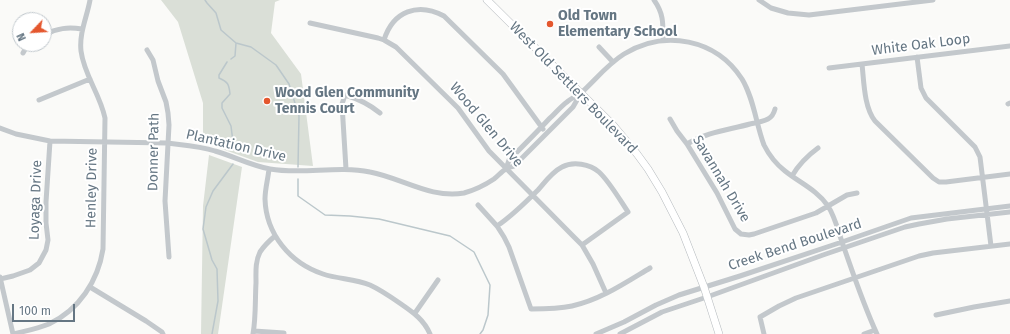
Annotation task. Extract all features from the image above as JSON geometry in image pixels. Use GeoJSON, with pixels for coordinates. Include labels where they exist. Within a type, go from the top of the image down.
{"type":"FeatureCollection","features":[{"type":"Feature","properties":{"kind":"main road","name":"West Old Settlers Boulevard"},"geometry":{"type":"LineString","coordinates":[[488,0],[621,134],[648,169],[678,221],[704,287],[719,334]]}},
{"type":"Feature","properties":{"kind":"street","name":"Henley Drive"},"geometry":{"type":"LineString","coordinates":[[13,334],[37,328],[60,318],[77,304],[90,287],[99,269],[103,249],[105,118],[82,58],[82,29],[90,0]]}},
{"type":"Feature","properties":{"kind":"street"},"geometry":{"type":"LineString","coordinates":[[654,0],[663,19],[663,40]]}},
{"type":"Feature","properties":{"kind":"street"},"geometry":{"type":"LineString","coordinates":[[759,0],[771,8],[788,13],[809,16],[933,0]]}},
{"type":"Feature","properties":{"kind":"street"},"geometry":{"type":"LineString","coordinates":[[384,40],[386,33],[395,20],[400,16],[414,10],[427,9],[438,12],[448,18],[508,79],[541,127],[547,133]]}},
{"type":"Feature","properties":{"kind":"street","name":"Wood Glen Drive"},"geometry":{"type":"LineString","coordinates":[[310,23],[378,38],[384,40],[402,52],[458,108],[489,151],[582,245],[593,264],[606,294]]}},
{"type":"Feature","properties":{"kind":"street"},"geometry":{"type":"LineString","coordinates":[[52,32],[70,27],[82,29]]}},
{"type":"Feature","properties":{"kind":"street","name":"Plantation Drive"},"geometry":{"type":"LineString","coordinates":[[506,169],[509,160],[567,101],[581,93],[607,67],[624,54],[639,47],[663,40],[692,42],[705,47],[723,58],[734,68],[745,86],[753,105],[767,152],[780,166],[816,193],[828,206],[835,219],[844,248],[876,332]]}},
{"type":"Feature","properties":{"kind":"street","name":"White Oak Loop"},"geometry":{"type":"LineString","coordinates":[[1010,46],[862,64],[867,106],[870,114],[875,121],[931,177],[939,182],[946,182],[1010,174]]}},
{"type":"Feature","properties":{"kind":"street"},"geometry":{"type":"LineString","coordinates":[[599,47],[613,62]]}},
{"type":"Feature","properties":{"kind":"street","name":"Donner Path"},"geometry":{"type":"LineString","coordinates":[[148,50],[153,60],[168,113],[165,202],[169,257]]}},
{"type":"Feature","properties":{"kind":"street"},"geometry":{"type":"LineString","coordinates":[[918,57],[921,88],[923,93],[930,102],[975,147],[980,157],[991,246]]}},
{"type":"Feature","properties":{"kind":"street"},"geometry":{"type":"LineString","coordinates":[[829,68],[862,64]]}},
{"type":"Feature","properties":{"kind":"street"},"geometry":{"type":"LineString","coordinates":[[39,100],[90,79]]}},
{"type":"Feature","properties":{"kind":"street","name":"Plantation Drive"},"geometry":{"type":"LineString","coordinates":[[0,129],[50,141],[167,143],[184,145],[215,150],[269,169],[285,171],[346,169],[372,172],[442,194],[450,194],[464,192],[482,186],[494,179],[506,169],[514,166],[573,108],[581,93]]}},
{"type":"Feature","properties":{"kind":"street"},"geometry":{"type":"LineString","coordinates":[[346,169],[342,104],[345,95],[354,97],[369,104],[380,113]]}},
{"type":"Feature","properties":{"kind":"street"},"geometry":{"type":"LineString","coordinates":[[687,144],[711,133],[766,120],[776,109]]}},
{"type":"Feature","properties":{"kind":"street","name":"Savannah Drive"},"geometry":{"type":"LineString","coordinates":[[670,119],[717,193],[735,229],[741,234],[754,234],[816,213],[828,206]]}},
{"type":"Feature","properties":{"kind":"street","name":"Loyaga Drive"},"geometry":{"type":"LineString","coordinates":[[0,278],[13,276],[30,270],[39,263],[46,250],[48,240],[46,202],[50,141]]}},
{"type":"Feature","properties":{"kind":"street"},"geometry":{"type":"LineString","coordinates":[[792,176],[805,158],[818,148]]}},
{"type":"Feature","properties":{"kind":"street"},"geometry":{"type":"LineString","coordinates":[[497,226],[514,213],[553,174],[565,166],[577,164],[591,166],[605,178],[628,212],[582,245]]}},
{"type":"Feature","properties":{"kind":"street"},"geometry":{"type":"LineString","coordinates":[[269,169],[266,190],[268,220],[275,236],[286,251],[303,265],[323,274],[362,282],[376,288],[415,313],[423,321],[430,334]]}},
{"type":"Feature","properties":{"kind":"street"},"geometry":{"type":"LineString","coordinates":[[828,206],[847,195],[857,193]]}},
{"type":"Feature","properties":{"kind":"street"},"geometry":{"type":"LineString","coordinates":[[478,205],[497,226],[504,237],[531,309],[558,308],[593,300],[650,268]]}},
{"type":"Feature","properties":{"kind":"street","name":"Creek Bend Boulevard"},"geometry":{"type":"LineString","coordinates":[[620,334],[628,332],[662,312],[904,228],[1010,206]]}},
{"type":"Feature","properties":{"kind":"street","name":"Creek Bend Boulevard"},"geometry":{"type":"LineString","coordinates":[[596,334],[679,295],[911,218],[986,212],[1010,212]]}},
{"type":"Feature","properties":{"kind":"street"},"geometry":{"type":"LineString","coordinates":[[275,236],[266,244],[257,260],[255,270],[253,333],[284,333]]}},
{"type":"Feature","properties":{"kind":"street"},"geometry":{"type":"LineString","coordinates":[[764,334],[760,317],[789,301],[926,255],[1010,244]]}},
{"type":"Feature","properties":{"kind":"street"},"geometry":{"type":"LineString","coordinates":[[0,278],[13,334]]}},
{"type":"Feature","properties":{"kind":"street"},"geometry":{"type":"LineString","coordinates":[[415,313],[438,280]]}},
{"type":"Feature","properties":{"kind":"street"},"geometry":{"type":"LineString","coordinates":[[90,287],[146,321],[163,334]]}},
{"type":"Feature","properties":{"kind":"street"},"geometry":{"type":"LineString","coordinates":[[936,316],[974,307],[1010,301]]}},
{"type":"Feature","properties":{"kind":"street"},"geometry":{"type":"LineString","coordinates":[[624,322],[628,332]]}},
{"type":"Feature","properties":{"kind":"street"},"geometry":{"type":"LineString","coordinates":[[864,334],[876,332]]}},
{"type":"Feature","properties":{"kind":"shaded area"},"geometry":{"type":"Polygon","coordinates":[[[161,0],[280,0],[275,2],[271,33],[301,74],[313,166],[258,162],[203,142],[203,103],[178,22],[161,0]]]}},
{"type":"Feature","properties":{"kind":"shaded area"},"geometry":{"type":"Polygon","coordinates":[[[209,155],[242,167],[218,334],[201,334],[203,206],[209,155]]]}},
{"type":"Feature","properties":{"kind":"waterway"},"geometry":{"type":"LineString","coordinates":[[205,0],[216,13],[221,30],[236,43],[235,56],[231,59]]}},
{"type":"Feature","properties":{"kind":"waterway"},"geometry":{"type":"LineString","coordinates":[[236,43],[251,47],[276,65],[289,84],[299,116],[298,167]]}},
{"type":"Feature","properties":{"kind":"waterway"},"geometry":{"type":"LineString","coordinates":[[227,62],[219,75],[219,78],[226,82],[229,88],[230,94],[222,103],[222,108],[231,126],[234,150]]}},
{"type":"Feature","properties":{"kind":"waterway"},"geometry":{"type":"LineString","coordinates":[[212,334],[218,301],[217,269],[212,260],[203,229],[206,207],[213,191],[233,164]]}},
{"type":"Feature","properties":{"kind":"waterway"},"geometry":{"type":"LineString","coordinates":[[298,179],[298,196],[325,215],[379,219],[450,236],[474,252],[490,285],[488,315],[483,330],[480,334]]}},
{"type":"Feature","properties":{"kind":"place","name":"Old Town Elementary School"},"geometry":{"type":"Point","coordinates":[550,24]}},
{"type":"Feature","properties":{"kind":"place","name":"Wood Glen Community Tennis Court"},"geometry":{"type":"Point","coordinates":[267,101]}}]}
